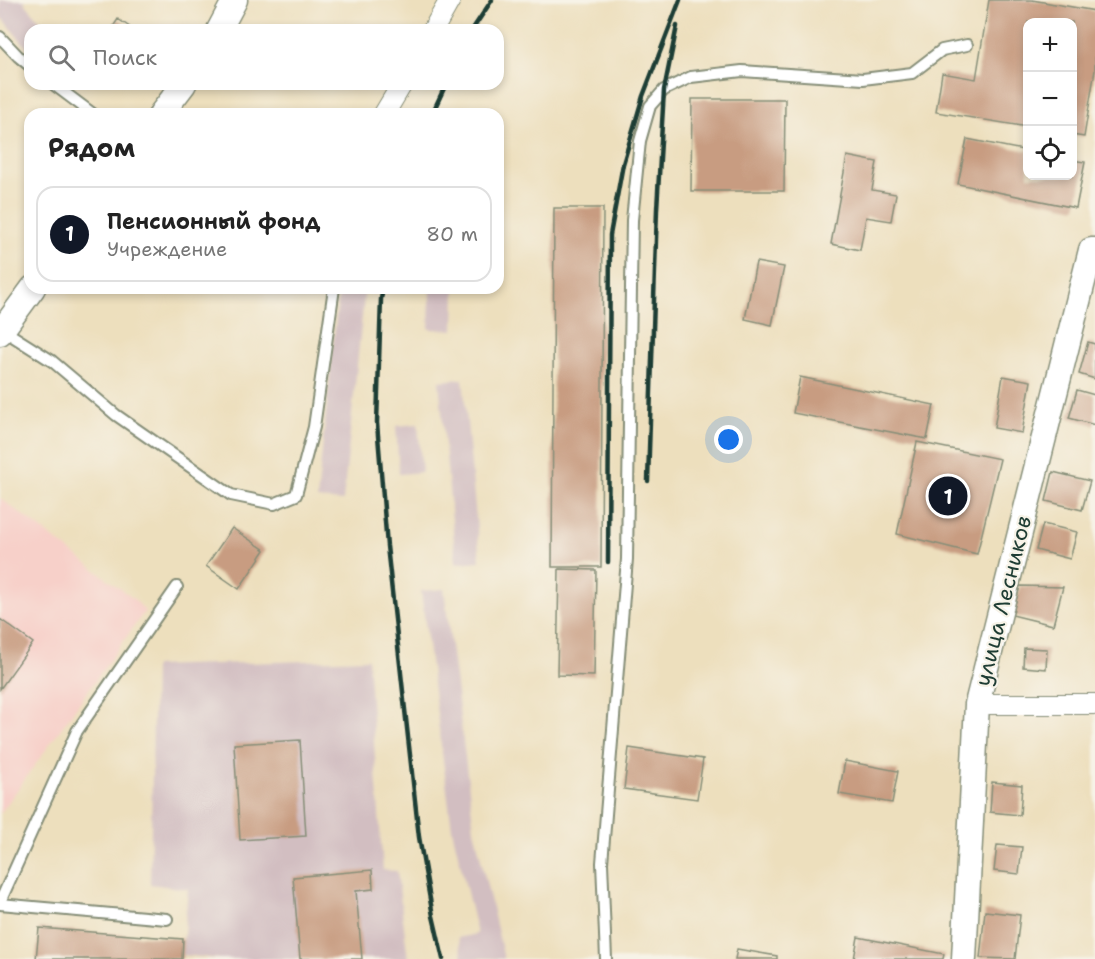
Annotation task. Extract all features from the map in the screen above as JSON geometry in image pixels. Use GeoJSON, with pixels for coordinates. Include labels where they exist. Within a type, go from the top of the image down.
{"type":"FeatureCollection","features":[{"type":"Feature","properties":{"kind":"street"},"geometry":{"type":"LineString","coordinates":[[222,24],[234,0]]}},
{"type":"Feature","properties":{"kind":"street"},"geometry":{"type":"LineString","coordinates":[[436,24],[450,0]]}},
{"type":"Feature","properties":{"kind":"street"},"geometry":{"type":"LineString","coordinates":[[166,108],[179,90]]}},
{"type":"Feature","properties":{"kind":"street"},"geometry":{"type":"LineString","coordinates":[[388,108],[398,90]]}},
{"type":"Feature","properties":{"kind":"street","name":"улица Лесников"},"geometry":{"type":"LineString","coordinates":[[964,959],[977,704],[1093,250]]}},
{"type":"Feature","properties":{"kind":"street"},"geometry":{"type":"LineString","coordinates":[[1,332],[29,294]]}},
{"type":"Feature","properties":{"kind":"street"},"geometry":{"type":"LineString","coordinates":[[977,704],[1095,704]]}},
{"type":"Feature","properties":{"kind":"lane"},"geometry":{"type":"LineString","coordinates":[[0,37],[24,61]]}},
{"type":"Feature","properties":{"kind":"lane"},"geometry":{"type":"LineString","coordinates":[[606,959],[602,863],[627,559],[632,220],[640,141],[650,106],[664,90],[691,77],[742,71],[863,79],[912,73],[942,50],[967,45]]}},
{"type":"Feature","properties":{"kind":"lane"},"geometry":{"type":"LineString","coordinates":[[61,90],[85,108]]}},
{"type":"Feature","properties":{"kind":"lane"},"geometry":{"type":"LineString","coordinates":[[1,332],[52,362],[116,415],[231,495],[274,504],[296,495],[314,428],[333,294]]}},
{"type":"Feature","properties":{"kind":"lane"},"geometry":{"type":"LineString","coordinates":[[167,919],[0,903],[77,731],[177,587]]}},
{"type":"Feature","properties":{"kind":"shaded area"},"geometry":{"type":"Polygon","coordinates":[[[0,0],[26,0],[24,2],[43,24],[24,24],[24,44],[0,16],[0,0]]]}},
{"type":"Feature","properties":{"kind":"shaded area"},"geometry":{"type":"Polygon","coordinates":[[[338,294],[364,294],[343,501],[317,499],[338,294]]]}},
{"type":"Feature","properties":{"kind":"shaded area"},"geometry":{"type":"Polygon","coordinates":[[[430,294],[455,294],[454,330],[429,329],[430,294]]]}},
{"type":"Feature","properties":{"kind":"shaded area"},"geometry":{"type":"Polygon","coordinates":[[[463,379],[480,561],[456,563],[439,381],[463,379]]]}},
{"type":"Feature","properties":{"kind":"shaded area"},"geometry":{"type":"Polygon","coordinates":[[[418,424],[422,472],[399,474],[396,426],[418,424]]]}},
{"type":"Feature","properties":{"kind":"shaded area"},"geometry":{"type":"Polygon","coordinates":[[[0,498],[135,600],[145,611],[0,814],[0,498]]]}},
{"type":"Feature","properties":{"kind":"shaded area"},"geometry":{"type":"Polygon","coordinates":[[[444,589],[474,829],[504,959],[463,959],[458,938],[477,934],[452,829],[421,591],[444,589]]]}},
{"type":"Feature","properties":{"kind":"shaded area"},"geometry":{"type":"Polygon","coordinates":[[[368,659],[383,870],[397,871],[408,959],[220,959],[182,955],[188,889],[150,884],[154,666],[368,659]]]}},
{"type":"Feature","properties":{"kind":"building"},"geometry":{"type":"Polygon","coordinates":[[[989,0],[1032,0],[1095,11],[1095,70],[1084,137],[1077,136],[1077,18],[1023,18],[1023,126],[936,112],[942,73],[976,79],[989,0]]]}},
{"type":"Feature","properties":{"kind":"building"},"geometry":{"type":"Polygon","coordinates":[[[118,19],[125,24],[115,24],[118,19]]]}},
{"type":"Feature","properties":{"kind":"building"},"geometry":{"type":"Polygon","coordinates":[[[692,99],[785,99],[784,191],[691,191],[692,99]]]}},
{"type":"Feature","properties":{"kind":"building"},"geometry":{"type":"Polygon","coordinates":[[[967,139],[1023,150],[1023,180],[1077,180],[1077,161],[1085,162],[1076,208],[958,184],[967,139]]]}},
{"type":"Feature","properties":{"kind":"building"},"geometry":{"type":"Polygon","coordinates":[[[847,156],[877,162],[872,190],[896,194],[891,221],[866,217],[860,250],[831,244],[847,156]]]}},
{"type":"Feature","properties":{"kind":"building"},"geometry":{"type":"Polygon","coordinates":[[[554,208],[603,208],[601,567],[552,567],[554,208]]]}},
{"type":"Feature","properties":{"kind":"building"},"geometry":{"type":"Polygon","coordinates":[[[756,262],[784,267],[772,325],[745,319],[756,262]]]}},
{"type":"Feature","properties":{"kind":"building"},"geometry":{"type":"Polygon","coordinates":[[[1088,342],[1095,344],[1095,379],[1079,374],[1088,342]]]}},
{"type":"Feature","properties":{"kind":"building"},"geometry":{"type":"Polygon","coordinates":[[[1003,376],[1031,381],[1022,433],[994,428],[1003,376]]]}},
{"type":"Feature","properties":{"kind":"building"},"geometry":{"type":"Polygon","coordinates":[[[800,377],[934,405],[927,439],[793,413],[800,377]]]}},
{"type":"Feature","properties":{"kind":"building"},"geometry":{"type":"Polygon","coordinates":[[[1077,390],[1095,395],[1095,425],[1069,418],[1077,390]]]}},
{"type":"Feature","properties":{"kind":"building"},"geometry":{"type":"Polygon","coordinates":[[[917,442],[1000,459],[977,554],[897,534],[917,442]]]}},
{"type":"Feature","properties":{"kind":"building"},"geometry":{"type":"Polygon","coordinates":[[[1053,472],[1090,481],[1082,510],[1046,501],[1053,472]]]}},
{"type":"Feature","properties":{"kind":"building"},"geometry":{"type":"Polygon","coordinates":[[[1043,524],[1077,532],[1070,559],[1036,550],[1043,524]]]}},
{"type":"Feature","properties":{"kind":"building"},"geometry":{"type":"Polygon","coordinates":[[[232,528],[265,550],[239,589],[206,566],[232,528]]]}},
{"type":"Feature","properties":{"kind":"building"},"geometry":{"type":"Polygon","coordinates":[[[559,569],[596,570],[594,676],[557,675],[559,569]]]}},
{"type":"Feature","properties":{"kind":"building"},"geometry":{"type":"Polygon","coordinates":[[[1020,586],[1063,587],[1053,625],[1012,615],[1020,586]]]}},
{"type":"Feature","properties":{"kind":"building"},"geometry":{"type":"Polygon","coordinates":[[[0,619],[33,643],[0,689],[0,619]]]}},
{"type":"Feature","properties":{"kind":"building"},"geometry":{"type":"Polygon","coordinates":[[[1024,648],[1047,649],[1046,669],[1023,667],[1024,648]]]}},
{"type":"Feature","properties":{"kind":"building"},"geometry":{"type":"Polygon","coordinates":[[[300,740],[306,836],[240,840],[234,744],[300,740]]]}},
{"type":"Feature","properties":{"kind":"building"},"geometry":{"type":"Polygon","coordinates":[[[629,748],[703,759],[697,799],[624,789],[629,748]]]}},
{"type":"Feature","properties":{"kind":"building"},"geometry":{"type":"Polygon","coordinates":[[[845,761],[898,771],[892,803],[839,794],[845,761]]]}},
{"type":"Feature","properties":{"kind":"building"},"geometry":{"type":"Polygon","coordinates":[[[992,782],[1022,785],[1020,815],[990,812],[992,782]]]}},
{"type":"Feature","properties":{"kind":"building"},"geometry":{"type":"Polygon","coordinates":[[[997,845],[1022,847],[1019,874],[994,871],[997,845]]]}},
{"type":"Feature","properties":{"kind":"building"},"geometry":{"type":"Polygon","coordinates":[[[372,870],[373,889],[356,891],[362,959],[300,959],[293,877],[372,870]]]}},
{"type":"Feature","properties":{"kind":"building"},"geometry":{"type":"Polygon","coordinates":[[[985,911],[1020,915],[1015,959],[980,958],[985,911]]]}},
{"type":"Feature","properties":{"kind":"building"},"geometry":{"type":"Polygon","coordinates":[[[39,928],[183,939],[182,959],[36,959],[39,928]]]}},
{"type":"Feature","properties":{"kind":"building"},"geometry":{"type":"Polygon","coordinates":[[[858,937],[944,954],[943,959],[854,959],[858,937]]]}},
{"type":"Feature","properties":{"kind":"building"},"geometry":{"type":"Polygon","coordinates":[[[737,949],[777,956],[777,959],[735,959],[737,949]]]}},
{"type":"Feature","properties":{"kind":"railway"},"geometry":{"type":"LineString","coordinates":[[476,24],[492,0]]}},
{"type":"Feature","properties":{"kind":"railway"},"geometry":{"type":"LineString","coordinates":[[608,562],[610,235],[623,164],[643,96],[680,0]]}},
{"type":"Feature","properties":{"kind":"railway"},"geometry":{"type":"LineString","coordinates":[[648,481],[657,209],[664,90],[677,26]]}},
{"type":"Feature","properties":{"kind":"railway"},"geometry":{"type":"LineString","coordinates":[[435,108],[443,90]]}},
{"type":"Feature","properties":{"kind":"railway"},"geometry":{"type":"LineString","coordinates":[[382,294],[377,423],[387,546],[419,837],[443,959]]}},
{"type":"Feature","properties":{"kind":"place","name":"Пенсионный фонд"},"geometry":{"type":"Point","coordinates":[948,496]}}]}
